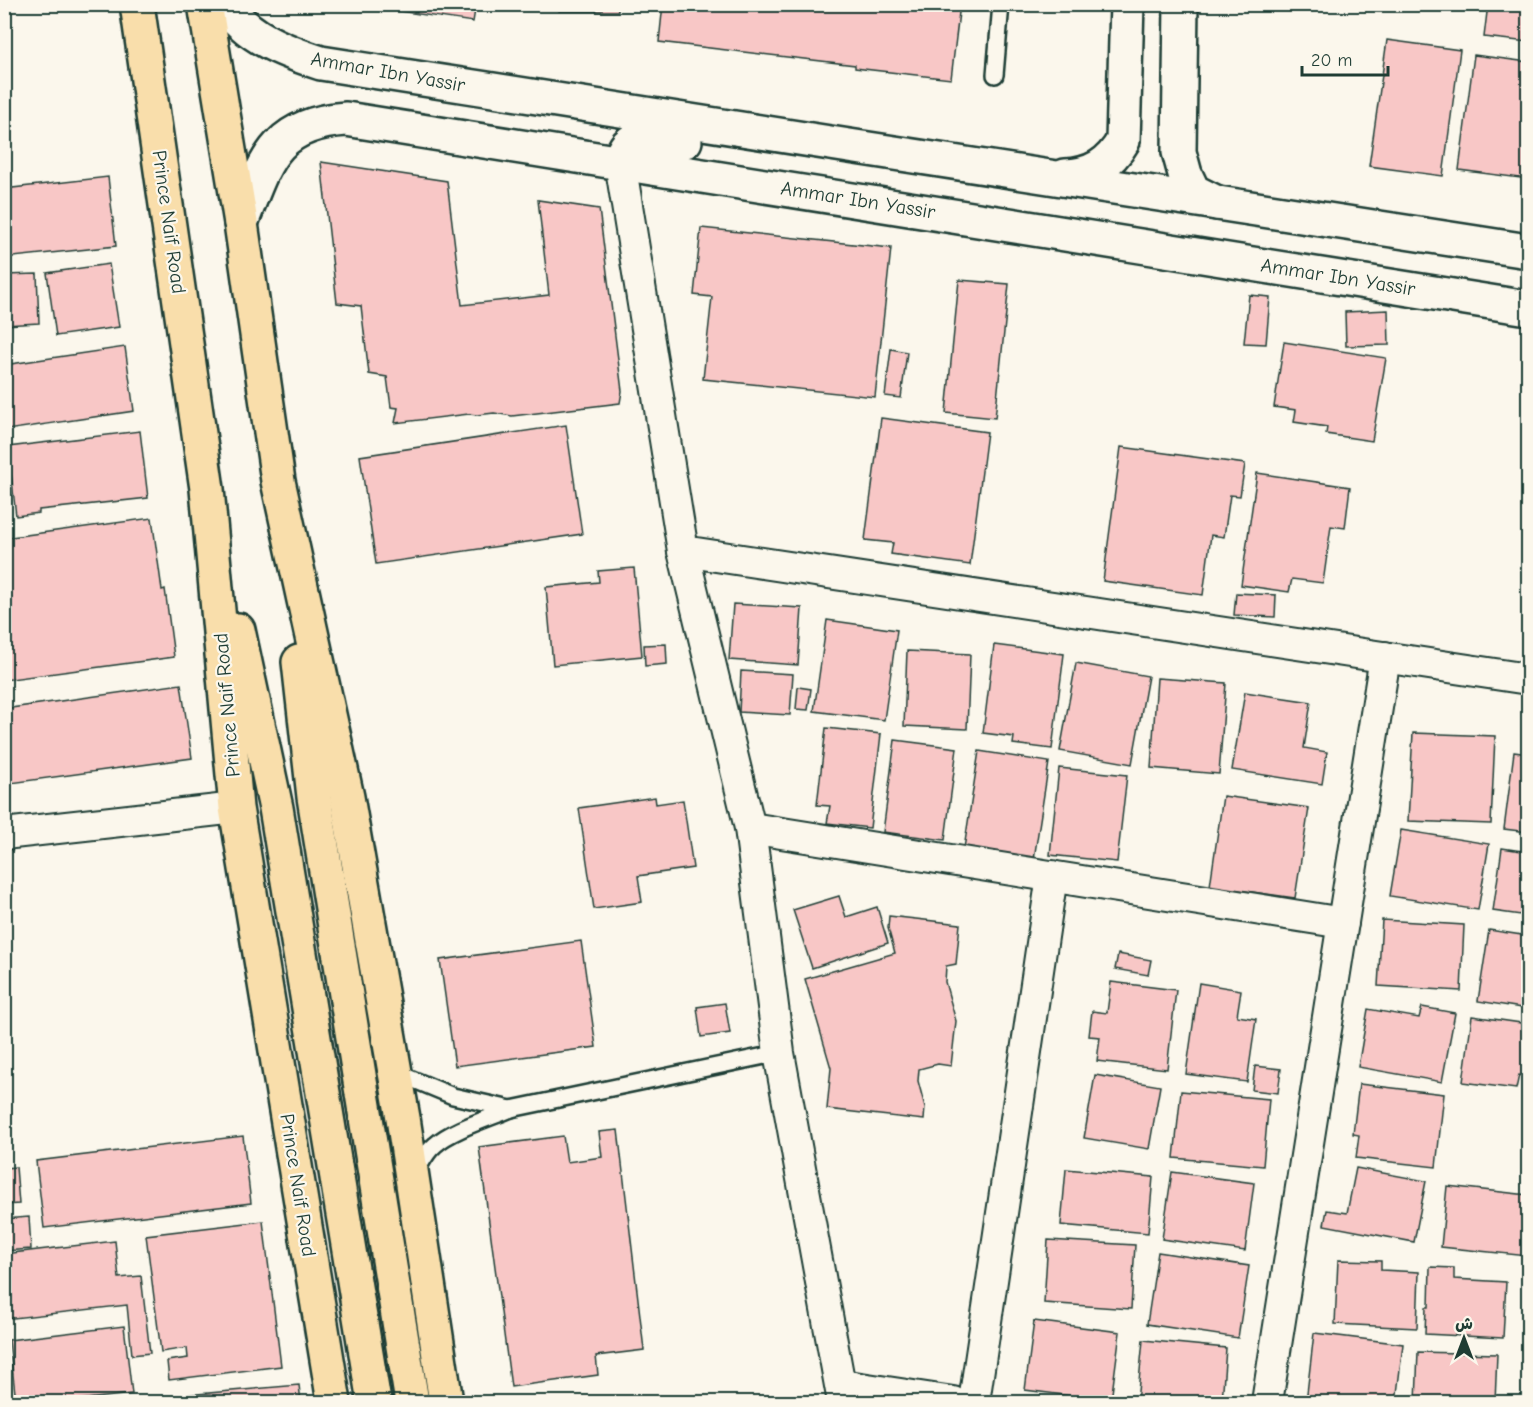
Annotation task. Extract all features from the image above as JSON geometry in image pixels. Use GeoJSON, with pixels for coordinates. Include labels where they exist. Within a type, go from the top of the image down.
{"type":"FeatureCollection","features":[{"type":"Feature","properties":{"kind":"main road","name":"Prince Naif Road"},"geometry":{"type":"LineString","coordinates":[[137,4],[207,489],[236,808],[334,1402]]}},
{"type":"Feature","properties":{"kind":"main road"},"geometry":{"type":"LineString","coordinates":[[206,4],[241,223],[278,481],[314,797],[412,1402]]}},
{"type":"Feature","properties":{"kind":"main road"},"geometry":{"type":"LineString","coordinates":[[278,481],[347,797],[395,1071],[446,1402]]}},
{"type":"Feature","properties":{"kind":"main road"},"geometry":{"type":"LineString","coordinates":[[207,489],[276,808],[374,1402]]}},
{"type":"Feature","properties":{"kind":"street","name":"Ammar Ibn Yassir"},"geometry":{"type":"LineString","coordinates":[[226,4],[230,12],[255,33],[285,51],[321,63],[1528,251]]}},
{"type":"Feature","properties":{"kind":"street"},"geometry":{"type":"LineString","coordinates":[[1057,177],[1078,176],[1101,167],[1115,155],[1123,141],[1127,4]]}},
{"type":"Feature","properties":{"kind":"street"},"geometry":{"type":"LineString","coordinates":[[1182,4],[1179,152],[1193,191],[1218,204]]}},
{"type":"Feature","properties":{"kind":"street","name":"Ammar Ibn Yassir"},"geometry":{"type":"LineString","coordinates":[[241,223],[266,161],[282,141],[302,128],[324,120],[346,119],[1528,308]]}},
{"type":"Feature","properties":{"kind":"street"},"geometry":{"type":"LineString","coordinates":[[905,154],[792,158],[645,135],[632,140],[623,149],[620,162],[683,550],[750,828],[779,1053],[842,1394],[953,1402]]}},
{"type":"Feature","properties":{"kind":"street"},"geometry":{"type":"LineString","coordinates":[[683,550],[1528,680]]}},
{"type":"Feature","properties":{"kind":"street"},"geometry":{"type":"LineString","coordinates":[[1267,1402],[1385,657]]}},
{"type":"Feature","properties":{"kind":"street"},"geometry":{"type":"LineString","coordinates":[[4,834],[236,808]]}},
{"type":"Feature","properties":{"kind":"street"},"geometry":{"type":"LineString","coordinates":[[750,828],[1343,923]]}},
{"type":"Feature","properties":{"kind":"street"},"geometry":{"type":"LineString","coordinates":[[974,1402],[1052,876]]}},
{"type":"Feature","properties":{"kind":"lane"},"geometry":{"type":"LineString","coordinates":[[995,75],[1000,4]]}},
{"type":"Feature","properties":{"kind":"lane"},"geometry":{"type":"LineString","coordinates":[[412,1180],[428,1151],[436,1143],[511,1108],[779,1053]]}},
{"type":"Feature","properties":{"kind":"lane"},"geometry":{"type":"LineString","coordinates":[[395,1071],[453,1096],[511,1108]]}},
{"type":"Feature","properties":{"kind":"building"},"geometry":{"type":"Polygon","coordinates":[[[372,4],[476,4],[473,22],[371,7],[372,4]]]}},
{"type":"Feature","properties":{"kind":"building"},"geometry":{"type":"Polygon","coordinates":[[[559,4],[618,4],[618,11],[559,11],[559,4]]]}},
{"type":"Feature","properties":{"kind":"building"},"geometry":{"type":"Polygon","coordinates":[[[663,4],[960,4],[951,79],[855,68],[855,65],[659,42],[663,4]]]}},
{"type":"Feature","properties":{"kind":"building"},"geometry":{"type":"Polygon","coordinates":[[[1488,4],[1528,4],[1528,42],[1484,37],[1488,4]]]}},
{"type":"Feature","properties":{"kind":"building"},"geometry":{"type":"Polygon","coordinates":[[[1387,40],[1460,50],[1443,176],[1369,166],[1387,40]]]}},
{"type":"Feature","properties":{"kind":"building"},"geometry":{"type":"Polygon","coordinates":[[[1474,55],[1528,62],[1528,179],[1459,170],[1474,55]]]}},
{"type":"Feature","properties":{"kind":"building"},"geometry":{"type":"Polygon","coordinates":[[[321,162],[447,181],[462,305],[549,295],[538,200],[599,209],[622,391],[620,403],[512,416],[494,413],[469,414],[395,423],[398,408],[391,407],[387,377],[369,374],[361,306],[337,303],[321,162]]]}},
{"type":"Feature","properties":{"kind":"building"},"geometry":{"type":"Polygon","coordinates":[[[108,177],[116,246],[4,258],[4,189],[108,177]]]}},
{"type":"Feature","properties":{"kind":"building"},"geometry":{"type":"Polygon","coordinates":[[[701,228],[891,248],[875,397],[703,379],[712,297],[694,295],[701,228]]]}},
{"type":"Feature","properties":{"kind":"building"},"geometry":{"type":"Polygon","coordinates":[[[109,264],[119,327],[56,336],[47,273],[109,264]]]}},
{"type":"Feature","properties":{"kind":"building"},"geometry":{"type":"Polygon","coordinates":[[[37,274],[39,323],[4,325],[4,275],[37,274]]]}},
{"type":"Feature","properties":{"kind":"building"},"geometry":{"type":"Polygon","coordinates":[[[959,280],[1009,284],[995,418],[946,413],[959,280]]]}},
{"type":"Feature","properties":{"kind":"building"},"geometry":{"type":"Polygon","coordinates":[[[1249,295],[1270,297],[1266,344],[1244,343],[1249,295]]]}},
{"type":"Feature","properties":{"kind":"building"},"geometry":{"type":"Polygon","coordinates":[[[1388,310],[1389,345],[1346,346],[1345,312],[1388,310]]]}},
{"type":"Feature","properties":{"kind":"building"},"geometry":{"type":"Polygon","coordinates":[[[1284,342],[1386,358],[1372,441],[1326,434],[1327,427],[1294,422],[1296,410],[1274,407],[1284,342]]]}},
{"type":"Feature","properties":{"kind":"building"},"geometry":{"type":"Polygon","coordinates":[[[125,347],[134,411],[7,430],[4,412],[4,365],[125,347]]]}},
{"type":"Feature","properties":{"kind":"building"},"geometry":{"type":"Polygon","coordinates":[[[891,349],[907,352],[901,398],[885,396],[891,349]]]}},
{"type":"Feature","properties":{"kind":"building"},"geometry":{"type":"Polygon","coordinates":[[[881,418],[987,432],[970,565],[891,554],[893,543],[865,540],[881,418]]]}},
{"type":"Feature","properties":{"kind":"building"},"geometry":{"type":"Polygon","coordinates":[[[566,425],[582,534],[376,564],[360,456],[566,425]]]}},
{"type":"Feature","properties":{"kind":"building"},"geometry":{"type":"Polygon","coordinates":[[[140,431],[148,498],[39,510],[39,513],[16,516],[8,447],[140,431]]]}},
{"type":"Feature","properties":{"kind":"building"},"geometry":{"type":"Polygon","coordinates":[[[1121,447],[1245,464],[1240,496],[1230,495],[1224,537],[1211,535],[1203,595],[1103,581],[1121,447]]]}},
{"type":"Feature","properties":{"kind":"building"},"geometry":{"type":"Polygon","coordinates":[[[1257,473],[1350,487],[1345,528],[1331,526],[1323,583],[1292,579],[1289,592],[1241,585],[1257,473]]]}},
{"type":"Feature","properties":{"kind":"building"},"geometry":{"type":"Polygon","coordinates":[[[152,518],[174,657],[4,680],[4,538],[152,518]]]}},
{"type":"Feature","properties":{"kind":"building"},"geometry":{"type":"Polygon","coordinates":[[[634,568],[642,656],[553,665],[546,587],[599,582],[598,571],[634,568]]]}},
{"type":"Feature","properties":{"kind":"building"},"geometry":{"type":"Polygon","coordinates":[[[1236,593],[1276,595],[1275,617],[1234,615],[1236,593]]]}},
{"type":"Feature","properties":{"kind":"building"},"geometry":{"type":"Polygon","coordinates":[[[733,604],[802,608],[798,665],[729,660],[733,604]]]}},
{"type":"Feature","properties":{"kind":"building"},"geometry":{"type":"Polygon","coordinates":[[[827,620],[897,630],[884,720],[814,711],[827,620]]]}},
{"type":"Feature","properties":{"kind":"building"},"geometry":{"type":"Polygon","coordinates":[[[666,644],[667,664],[645,666],[644,645],[666,644]]]}},
{"type":"Feature","properties":{"kind":"building"},"geometry":{"type":"Polygon","coordinates":[[[994,645],[1064,654],[1052,749],[1013,744],[1014,737],[983,733],[994,645]]]}},
{"type":"Feature","properties":{"kind":"building"},"geometry":{"type":"Polygon","coordinates":[[[907,651],[970,654],[967,729],[904,726],[907,651]]]}},
{"type":"Feature","properties":{"kind":"building"},"geometry":{"type":"Polygon","coordinates":[[[1076,663],[1148,676],[1132,764],[1060,751],[1076,663]]]}},
{"type":"Feature","properties":{"kind":"building"},"geometry":{"type":"Polygon","coordinates":[[[741,671],[793,674],[790,715],[739,712],[741,671]]]}},
{"type":"Feature","properties":{"kind":"building"},"geometry":{"type":"Polygon","coordinates":[[[1157,678],[1226,683],[1219,774],[1151,768],[1157,678]]]}},
{"type":"Feature","properties":{"kind":"building"},"geometry":{"type":"Polygon","coordinates":[[[181,684],[192,758],[4,784],[4,709],[181,684]]]}},
{"type":"Feature","properties":{"kind":"building"},"geometry":{"type":"Polygon","coordinates":[[[798,687],[811,689],[808,710],[796,709],[798,687]]]}},
{"type":"Feature","properties":{"kind":"building"},"geometry":{"type":"Polygon","coordinates":[[[1245,692],[1311,702],[1304,748],[1327,752],[1322,784],[1232,770],[1245,692]]]}},
{"type":"Feature","properties":{"kind":"building"},"geometry":{"type":"Polygon","coordinates":[[[826,728],[881,734],[870,828],[827,823],[830,806],[817,805],[826,728]]]}},
{"type":"Feature","properties":{"kind":"building"},"geometry":{"type":"Polygon","coordinates":[[[1413,733],[1495,736],[1491,824],[1408,821],[1413,733]]]}},
{"type":"Feature","properties":{"kind":"building"},"geometry":{"type":"Polygon","coordinates":[[[895,740],[957,748],[945,840],[883,832],[895,740]]]}},
{"type":"Feature","properties":{"kind":"building"},"geometry":{"type":"Polygon","coordinates":[[[979,751],[1049,762],[1034,859],[963,855],[979,751]]]}},
{"type":"Feature","properties":{"kind":"building"},"geometry":{"type":"Polygon","coordinates":[[[1514,752],[1528,754],[1528,832],[1504,829],[1514,752]]]}},
{"type":"Feature","properties":{"kind":"building"},"geometry":{"type":"Polygon","coordinates":[[[1059,768],[1127,775],[1117,862],[1050,855],[1059,768]]]}},
{"type":"Feature","properties":{"kind":"building"},"geometry":{"type":"Polygon","coordinates":[[[1223,796],[1309,808],[1295,898],[1210,886],[1223,796]]]}},
{"type":"Feature","properties":{"kind":"building"},"geometry":{"type":"Polygon","coordinates":[[[655,797],[656,804],[683,800],[693,868],[638,876],[642,902],[594,909],[579,808],[655,797]]]}},
{"type":"Feature","properties":{"kind":"building"},"geometry":{"type":"Polygon","coordinates":[[[1401,830],[1489,844],[1478,910],[1390,896],[1401,830]]]}},
{"type":"Feature","properties":{"kind":"building"},"geometry":{"type":"Polygon","coordinates":[[[1502,848],[1528,852],[1528,916],[1493,911],[1502,848]]]}},
{"type":"Feature","properties":{"kind":"building"},"geometry":{"type":"Polygon","coordinates":[[[839,896],[846,917],[877,907],[888,943],[812,968],[793,910],[839,896]]]}},
{"type":"Feature","properties":{"kind":"building"},"geometry":{"type":"Polygon","coordinates":[[[889,916],[960,924],[956,964],[946,966],[945,982],[956,1021],[951,1066],[938,1064],[919,1069],[918,1081],[925,1107],[924,1120],[827,1109],[831,1068],[805,979],[895,953],[888,928],[889,916]]]}},
{"type":"Feature","properties":{"kind":"building"},"geometry":{"type":"Polygon","coordinates":[[[1382,920],[1464,925],[1461,991],[1378,986],[1382,920]]]}},
{"type":"Feature","properties":{"kind":"building"},"geometry":{"type":"Polygon","coordinates":[[[1489,930],[1528,936],[1528,1009],[1478,1001],[1489,930]]]}},
{"type":"Feature","properties":{"kind":"building"},"geometry":{"type":"Polygon","coordinates":[[[581,941],[596,1047],[455,1066],[440,960],[581,941]]]}},
{"type":"Feature","properties":{"kind":"building"},"geometry":{"type":"Polygon","coordinates":[[[1118,954],[1151,960],[1148,975],[1115,969],[1118,954]]]}},
{"type":"Feature","properties":{"kind":"building"},"geometry":{"type":"Polygon","coordinates":[[[1111,982],[1176,990],[1167,1069],[1097,1061],[1100,1037],[1089,1036],[1092,1011],[1107,1013],[1111,982]]]}},
{"type":"Feature","properties":{"kind":"building"},"geometry":{"type":"Polygon","coordinates":[[[1199,983],[1241,990],[1237,1016],[1256,1019],[1247,1082],[1186,1074],[1199,983]]]}},
{"type":"Feature","properties":{"kind":"building"},"geometry":{"type":"Polygon","coordinates":[[[725,1003],[730,1033],[701,1037],[697,1007],[725,1003]]]}},
{"type":"Feature","properties":{"kind":"building"},"geometry":{"type":"Polygon","coordinates":[[[1422,1007],[1455,1013],[1442,1082],[1358,1067],[1368,1009],[1419,1018],[1422,1007]]]}},
{"type":"Feature","properties":{"kind":"building"},"geometry":{"type":"Polygon","coordinates":[[[1472,1016],[1528,1024],[1528,1076],[1519,1075],[1516,1089],[1463,1082],[1472,1016]]]}},
{"type":"Feature","properties":{"kind":"building"},"geometry":{"type":"Polygon","coordinates":[[[1255,1066],[1281,1069],[1278,1093],[1252,1090],[1255,1066]]]}},
{"type":"Feature","properties":{"kind":"building"},"geometry":{"type":"Polygon","coordinates":[[[1095,1075],[1160,1086],[1149,1149],[1084,1138],[1095,1075]]]}},
{"type":"Feature","properties":{"kind":"building"},"geometry":{"type":"Polygon","coordinates":[[[1359,1084],[1444,1094],[1436,1167],[1356,1158],[1359,1135],[1353,1134],[1359,1084]]]}},
{"type":"Feature","properties":{"kind":"building"},"geometry":{"type":"Polygon","coordinates":[[[1181,1091],[1269,1099],[1263,1166],[1174,1158],[1181,1091]]]}},
{"type":"Feature","properties":{"kind":"building"},"geometry":{"type":"Polygon","coordinates":[[[618,1130],[644,1350],[596,1356],[598,1375],[511,1387],[479,1147],[563,1136],[567,1162],[602,1157],[599,1132],[618,1130]]]}},
{"type":"Feature","properties":{"kind":"building"},"geometry":{"type":"Polygon","coordinates":[[[243,1136],[251,1203],[44,1228],[36,1161],[243,1136]]]}},
{"type":"Feature","properties":{"kind":"building"},"geometry":{"type":"Polygon","coordinates":[[[16,1167],[19,1204],[4,1205],[4,1168],[16,1167]]]}},
{"type":"Feature","properties":{"kind":"building"},"geometry":{"type":"Polygon","coordinates":[[[1356,1168],[1426,1181],[1414,1242],[1324,1225],[1327,1210],[1347,1213],[1356,1168]]]}},
{"type":"Feature","properties":{"kind":"building"},"geometry":{"type":"Polygon","coordinates":[[[1066,1169],[1153,1177],[1148,1233],[1061,1225],[1066,1169]]]}},
{"type":"Feature","properties":{"kind":"building"},"geometry":{"type":"Polygon","coordinates":[[[1172,1172],[1254,1183],[1245,1251],[1162,1239],[1172,1172]]]}},
{"type":"Feature","properties":{"kind":"building"},"geometry":{"type":"Polygon","coordinates":[[[1447,1186],[1528,1195],[1528,1256],[1441,1247],[1447,1186]]]}},
{"type":"Feature","properties":{"kind":"building"},"geometry":{"type":"Polygon","coordinates":[[[29,1217],[31,1249],[4,1251],[4,1219],[29,1217]]]}},
{"type":"Feature","properties":{"kind":"building"},"geometry":{"type":"Polygon","coordinates":[[[263,1221],[281,1366],[169,1380],[167,1361],[188,1358],[187,1348],[161,1352],[146,1235],[263,1221]]]}},
{"type":"Feature","properties":{"kind":"building"},"geometry":{"type":"Polygon","coordinates":[[[1048,1240],[1135,1245],[1131,1309],[1044,1303],[1048,1240]]]}},
{"type":"Feature","properties":{"kind":"building"},"geometry":{"type":"Polygon","coordinates":[[[115,1241],[119,1278],[141,1276],[150,1353],[132,1355],[127,1305],[5,1319],[4,1254],[115,1241]]]}},
{"type":"Feature","properties":{"kind":"building"},"geometry":{"type":"Polygon","coordinates":[[[1158,1252],[1249,1266],[1238,1338],[1147,1324],[1158,1252]]]}},
{"type":"Feature","properties":{"kind":"building"},"geometry":{"type":"Polygon","coordinates":[[[1338,1260],[1381,1261],[1381,1270],[1419,1272],[1417,1328],[1335,1324],[1338,1260]]]}},
{"type":"Feature","properties":{"kind":"building"},"geometry":{"type":"Polygon","coordinates":[[[1430,1267],[1454,1268],[1454,1279],[1506,1282],[1503,1338],[1425,1334],[1426,1307],[1429,1307],[1430,1267]]]}},
{"type":"Feature","properties":{"kind":"building"},"geometry":{"type":"Polygon","coordinates":[[[1034,1321],[1120,1332],[1111,1401],[1025,1390],[1034,1321]]]}},
{"type":"Feature","properties":{"kind":"building"},"geometry":{"type":"Polygon","coordinates":[[[124,1326],[132,1394],[58,1402],[16,1402],[9,1340],[124,1326]]]}},
{"type":"Feature","properties":{"kind":"building"},"geometry":{"type":"Polygon","coordinates":[[[1314,1333],[1403,1344],[1396,1402],[1306,1402],[1314,1333]]]}},
{"type":"Feature","properties":{"kind":"building"},"geometry":{"type":"Polygon","coordinates":[[[1143,1340],[1226,1348],[1222,1402],[1137,1402],[1143,1340]]]}},
{"type":"Feature","properties":{"kind":"building"},"geometry":{"type":"Polygon","coordinates":[[[1418,1352],[1497,1354],[1495,1402],[1416,1402],[1418,1352]]]}},
{"type":"Feature","properties":{"kind":"building"},"geometry":{"type":"Polygon","coordinates":[[[299,1385],[301,1402],[163,1402],[163,1397],[299,1385]]]}}]}
